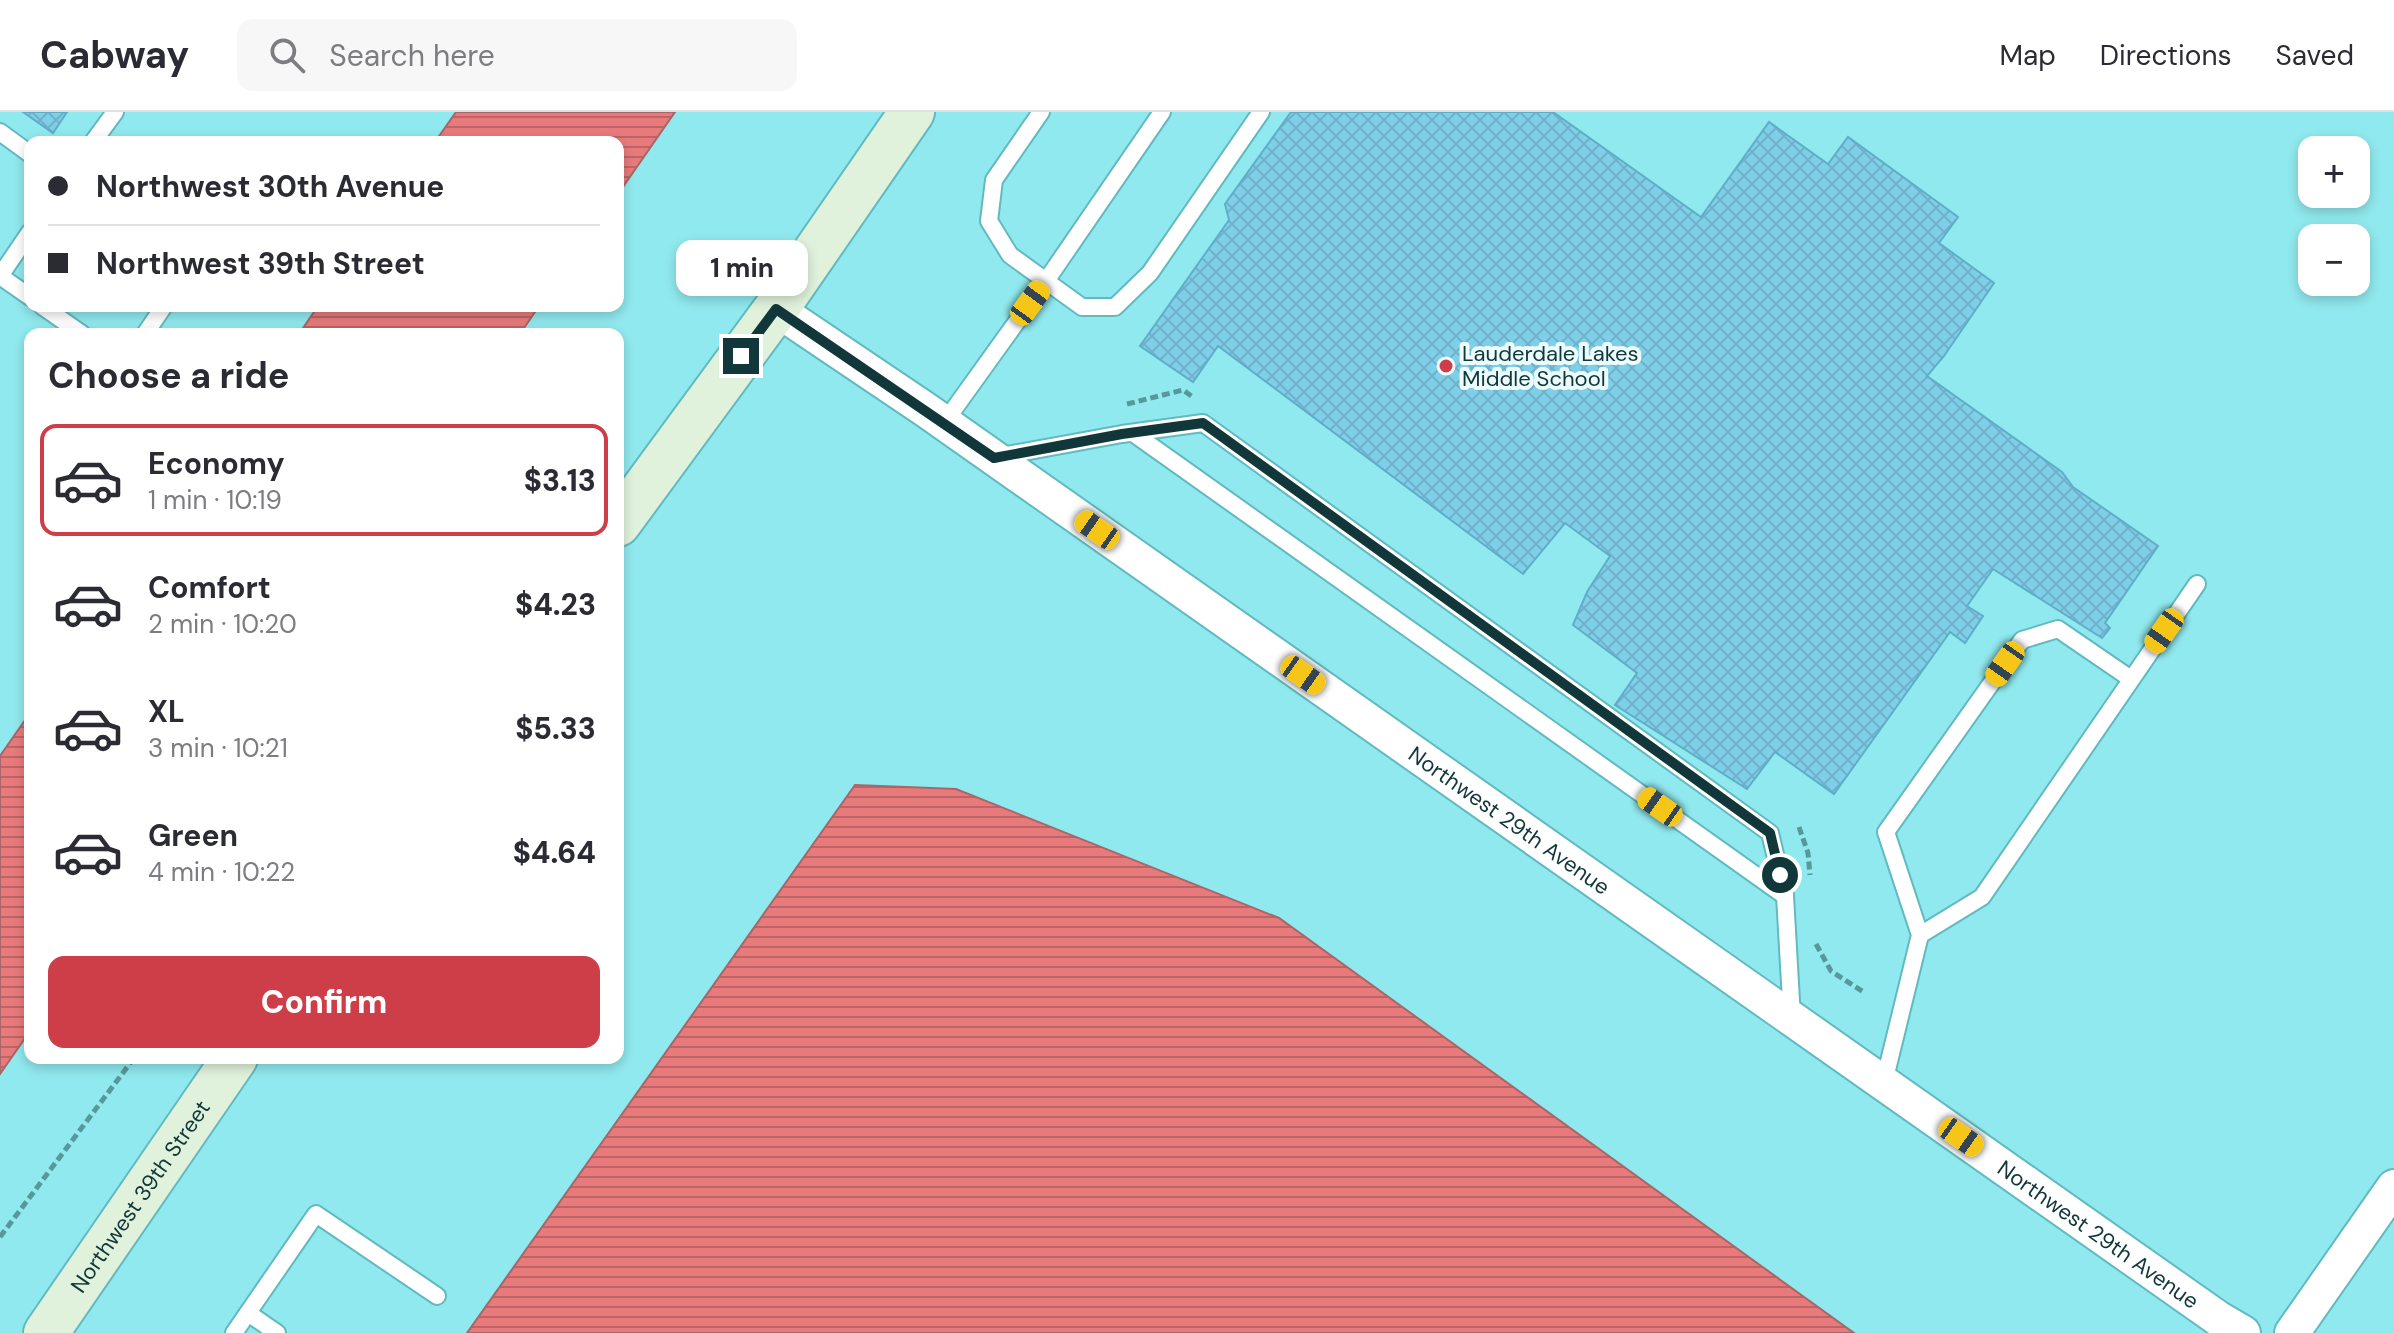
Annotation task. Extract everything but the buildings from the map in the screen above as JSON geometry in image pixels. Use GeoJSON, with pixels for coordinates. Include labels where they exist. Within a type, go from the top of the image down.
{"type":"FeatureCollection","features":[{"type":"Feature","properties":{"kind":"street"},"geometry":{"type":"LineString","coordinates":[[624,516],[776,309],[912,112]]}},
{"type":"Feature","properties":{"kind":"street","name":"Northwest 29th Avenue"},"geometry":{"type":"LineString","coordinates":[[776,309],[944,423],[1792,1020],[2243,1333]]}},
{"type":"Feature","properties":{"kind":"street","name":"Northwest 39th Street"},"geometry":{"type":"LineString","coordinates":[[46,1333],[231,1064]]}},
{"type":"Feature","properties":{"kind":"street"},"geometry":{"type":"LineString","coordinates":[[2292,1333],[2394,1187]]}},
{"type":"Feature","properties":{"kind":"lane"},"geometry":{"type":"LineString","coordinates":[[97,136],[115,112]]}},
{"type":"Feature","properties":{"kind":"lane"},"geometry":{"type":"LineString","coordinates":[[1041,112],[994,180],[989,221],[1010,255],[1082,307],[1115,307],[1150,273],[1261,112]]}},
{"type":"Feature","properties":{"kind":"lane"},"geometry":{"type":"LineString","coordinates":[[944,423],[1162,112]]}},
{"type":"Feature","properties":{"kind":"lane"},"geometry":{"type":"LineString","coordinates":[[0,132],[24,150]]}},
{"type":"Feature","properties":{"kind":"lane"},"geometry":{"type":"LineString","coordinates":[[24,241],[0,276],[24,293]]}},
{"type":"Feature","properties":{"kind":"lane"},"geometry":{"type":"LineString","coordinates":[[51,312],[73,328]]}},
{"type":"Feature","properties":{"kind":"lane"},"geometry":{"type":"LineString","coordinates":[[994,458],[1203,423],[1770,833],[1785,896],[1792,1020]]}},
{"type":"Feature","properties":{"kind":"lane"},"geometry":{"type":"LineString","coordinates":[[1133,433],[1785,896]]}},
{"type":"Feature","properties":{"kind":"lane"},"geometry":{"type":"LineString","coordinates":[[1920,935],[1982,897],[2197,584]]}},
{"type":"Feature","properties":{"kind":"lane"},"geometry":{"type":"LineString","coordinates":[[1884,1082],[1920,935],[1886,832],[2022,640],[2058,629],[2131,679]]}},
{"type":"Feature","properties":{"kind":"lane"},"geometry":{"type":"LineString","coordinates":[[234,1333],[316,1214],[437,1296]]}},
{"type":"Feature","properties":{"kind":"lane"},"geometry":{"type":"LineString","coordinates":[[248,1313],[277,1333]]}},
{"type":"Feature","properties":{"kind":"path"},"geometry":{"type":"LineString","coordinates":[[0,1237],[130,1064]]}},
{"type":"Feature","properties":{"kind":"shaded area"},"geometry":{"type":"Polygon","coordinates":[[[456,112],[675,112],[624,185],[624,136],[439,136],[456,112]]]}},
{"type":"Feature","properties":{"kind":"shaded area"},"geometry":{"type":"Polygon","coordinates":[[[314,312],[535,312],[524,328],[303,328],[314,312]]]}},
{"type":"Feature","properties":{"kind":"shaded area"},"geometry":{"type":"Polygon","coordinates":[[[24,722],[24,1040],[0,1074],[0,756],[24,722]]]}},
{"type":"Feature","properties":{"kind":"shaded area"},"geometry":{"type":"Polygon","coordinates":[[[855,785],[956,789],[1279,918],[1854,1333],[467,1333],[855,785]]]}},
{"type":"Feature","properties":{"kind":"place","name":"Lauderdale Lakes Middle School"},"geometry":{"type":"Point","coordinates":[1446,366]}},
{"type":"Feature","properties":{"kind":"route"},"geometry":{"type":"LineString","coordinates":[[741,356],[776,309],[994,458],[1122,434],[1203,423],[1770,833],[1780,875]]}}]}
